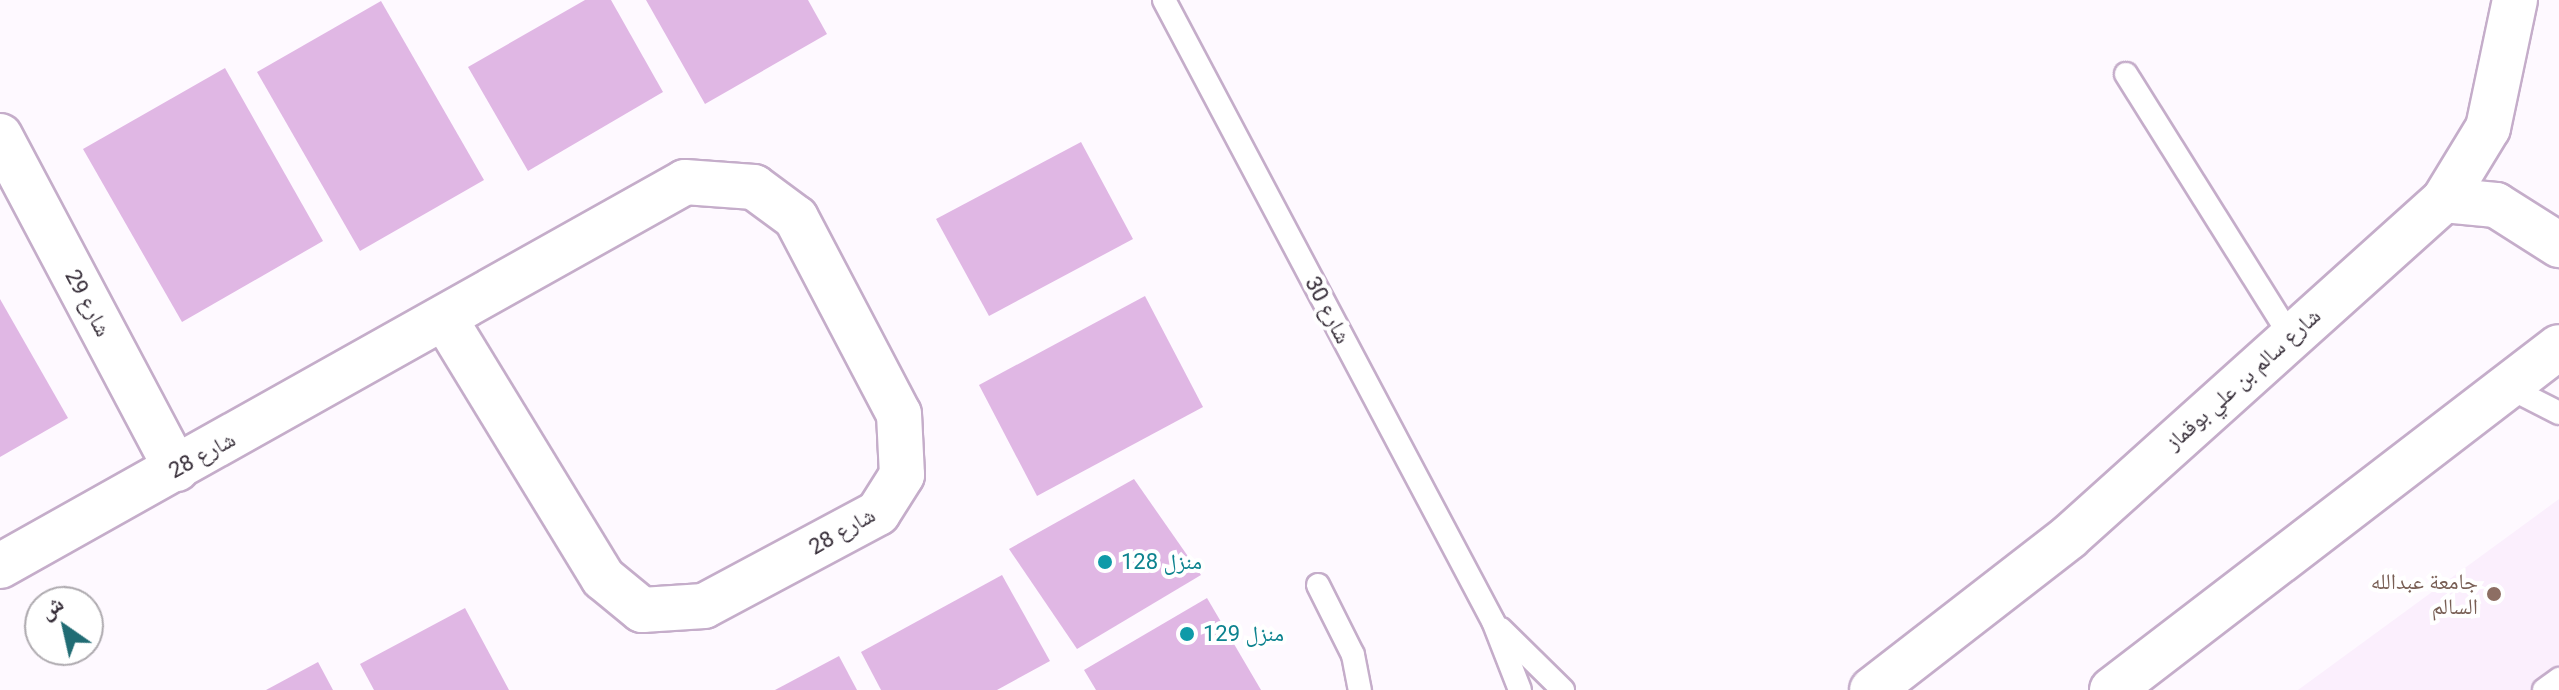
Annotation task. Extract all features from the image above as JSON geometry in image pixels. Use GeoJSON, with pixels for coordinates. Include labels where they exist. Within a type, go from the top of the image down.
{"type":"FeatureCollection","features":[{"type":"Feature","properties":{"kind":"street","name":"شارع سالم بن علي بوقماز"},"geometry":{"type":"LineString","coordinates":[[1872,690],[2069,537],[2290,335],[2444,200],[2488,128],[2515,0]]}},
{"type":"Feature","properties":{"kind":"street","name":"شارع 29"},"geometry":{"type":"LineString","coordinates":[[0,136],[176,469]]}},
{"type":"Feature","properties":{"kind":"street","name":"شارع 28"},"geometry":{"type":"LineString","coordinates":[[0,566],[445,319],[649,197],[697,181],[754,187],[796,218],[899,414],[902,475],[878,513],[704,606],[642,610],[603,578],[445,319]]}},
{"type":"Feature","properties":{"kind":"street"},"geometry":{"type":"LineString","coordinates":[[2444,200],[2496,205],[2559,245]]}},
{"type":"Feature","properties":{"kind":"street"},"geometry":{"type":"LineString","coordinates":[[2112,690],[2559,347]]}},
{"type":"Feature","properties":{"kind":"lane","name":"شارع 30"},"geometry":{"type":"LineString","coordinates":[[1164,0],[1493,621],[1520,690]]}},
{"type":"Feature","properties":{"kind":"lane"},"geometry":{"type":"LineString","coordinates":[[2126,74],[2290,335]]}},
{"type":"Feature","properties":{"kind":"lane"},"geometry":{"type":"LineString","coordinates":[[2508,387],[2559,413]]}},
{"type":"Feature","properties":{"kind":"lane"},"geometry":{"type":"LineString","coordinates":[[1318,585],[1353,655],[1360,690]]}},
{"type":"Feature","properties":{"kind":"lane","name":"شارع 30"},"geometry":{"type":"LineString","coordinates":[[1493,621],[1563,690]]}},
{"type":"Feature","properties":{"kind":"lane"},"geometry":{"type":"LineString","coordinates":[[2544,690],[2559,679]]}},
{"type":"Feature","properties":{"kind":"shaded area","name":"جامعة عبدالله السالم"},"geometry":{"type":"Polygon","coordinates":[[[2559,499],[2559,690],[2298,690],[2559,499]]]}},
{"type":"Feature","properties":{"kind":"building"},"geometry":{"type":"Polygon","coordinates":[[[585,0],[611,0],[663,92],[528,171],[468,67],[585,0]]]}},
{"type":"Feature","properties":{"kind":"building"},"geometry":{"type":"Polygon","coordinates":[[[646,0],[808,0],[827,34],[705,104],[646,0]]]}},
{"type":"Feature","properties":{"kind":"building"},"geometry":{"type":"Polygon","coordinates":[[[381,1],[484,180],[360,251],[257,72],[381,1]]]}},
{"type":"Feature","properties":{"kind":"building"},"geometry":{"type":"Polygon","coordinates":[[[225,68],[323,241],[182,322],[83,149],[225,68]]]}},
{"type":"Feature","properties":{"kind":"building"},"geometry":{"type":"Polygon","coordinates":[[[1081,142],[1133,239],[989,316],[936,219],[1081,142]]]}},
{"type":"Feature","properties":{"kind":"building"},"geometry":{"type":"Polygon","coordinates":[[[1145,296],[1203,407],[1037,496],[979,385],[1145,296]]]}},
{"type":"Feature","properties":{"kind":"building"},"geometry":{"type":"Polygon","coordinates":[[[0,299],[68,418],[0,457],[0,299]]]}},
{"type":"Feature","properties":{"kind":"building","name":"منزل 128"},"geometry":{"type":"Polygon","coordinates":[[[1134,479],[1201,575],[1077,649],[1009,549],[1134,479]]]}},
{"type":"Feature","properties":{"kind":"building"},"geometry":{"type":"Polygon","coordinates":[[[1002,575],[1050,661],[997,690],[881,690],[861,652],[1002,575]]]}},
{"type":"Feature","properties":{"kind":"building","name":"منزل 129"},"geometry":{"type":"Polygon","coordinates":[[[1207,598],[1261,690],[1096,690],[1084,670],[1207,598]]]}},
{"type":"Feature","properties":{"kind":"building"},"geometry":{"type":"Polygon","coordinates":[[[465,608],[509,690],[374,690],[360,664],[465,608]]]}},
{"type":"Feature","properties":{"kind":"building"},"geometry":{"type":"Polygon","coordinates":[[[839,656],[857,690],[775,690],[839,656]]]}},
{"type":"Feature","properties":{"kind":"building"},"geometry":{"type":"Polygon","coordinates":[[[318,662],[333,690],[266,690],[318,662]]]}},
{"type":"Feature","properties":{"kind":"place","name":"منزل 128"},"geometry":{"type":"Point","coordinates":[1105,562]}},
{"type":"Feature","properties":{"kind":"place","name":"جامعة عبدالله السالم"},"geometry":{"type":"Point","coordinates":[2494,594]}},
{"type":"Feature","properties":{"kind":"place","name":"منزل 129"},"geometry":{"type":"Point","coordinates":[1187,634]}}]}
